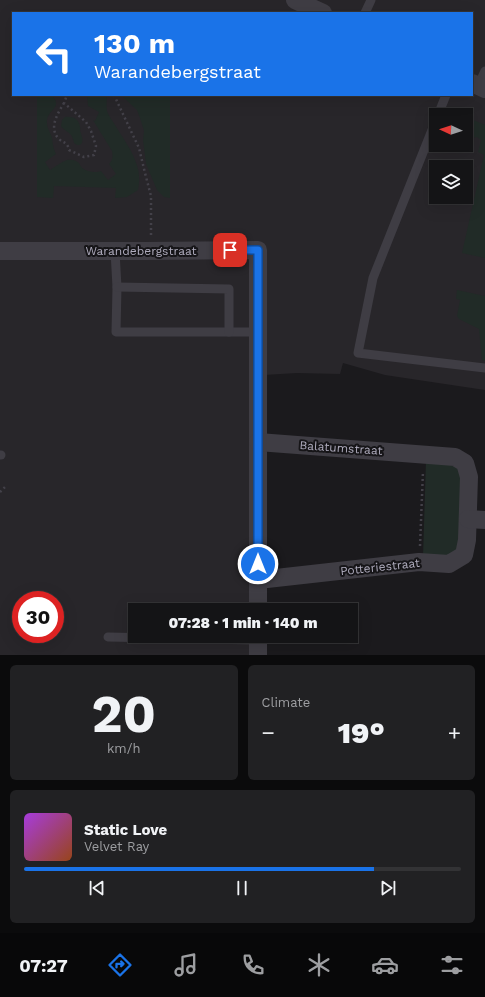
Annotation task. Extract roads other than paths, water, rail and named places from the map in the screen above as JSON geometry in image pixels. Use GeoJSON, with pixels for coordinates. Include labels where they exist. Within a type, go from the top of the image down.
{"type":"FeatureCollection","features":[{"type":"Feature","properties":{"kind":"street"},"geometry":{"type":"LineString","coordinates":[[295,0],[321,12]]}},
{"type":"Feature","properties":{"kind":"street","name":"Warandebergstraat"},"geometry":{"type":"LineString","coordinates":[[0,251],[258,250],[258,603]]}},
{"type":"Feature","properties":{"kind":"street","name":"Balatumstraat"},"geometry":{"type":"LineString","coordinates":[[258,442],[455,457],[465,463],[469,477],[476,520]]}},
{"type":"Feature","properties":{"kind":"street","name":"Potteriestraat"},"geometry":{"type":"LineString","coordinates":[[258,580],[419,562],[449,564],[464,555],[476,520]]}},
{"type":"Feature","properties":{"kind":"lane"},"geometry":{"type":"LineString","coordinates":[[366,12],[372,0]]}},
{"type":"Feature","properties":{"kind":"lane"},"geometry":{"type":"LineString","coordinates":[[441,108],[446,96]]}},
{"type":"Feature","properties":{"kind":"lane"},"geometry":{"type":"LineString","coordinates":[[429,138],[373,278],[358,353],[485,368]]}},
{"type":"Feature","properties":{"kind":"lane"},"geometry":{"type":"LineString","coordinates":[[114,251],[116,332],[258,332]]}},
{"type":"Feature","properties":{"kind":"lane"},"geometry":{"type":"LineString","coordinates":[[116,287],[229,289],[229,332]]}},
{"type":"Feature","properties":{"kind":"lane"},"geometry":{"type":"LineString","coordinates":[[108,637],[258,644]]}}]}
